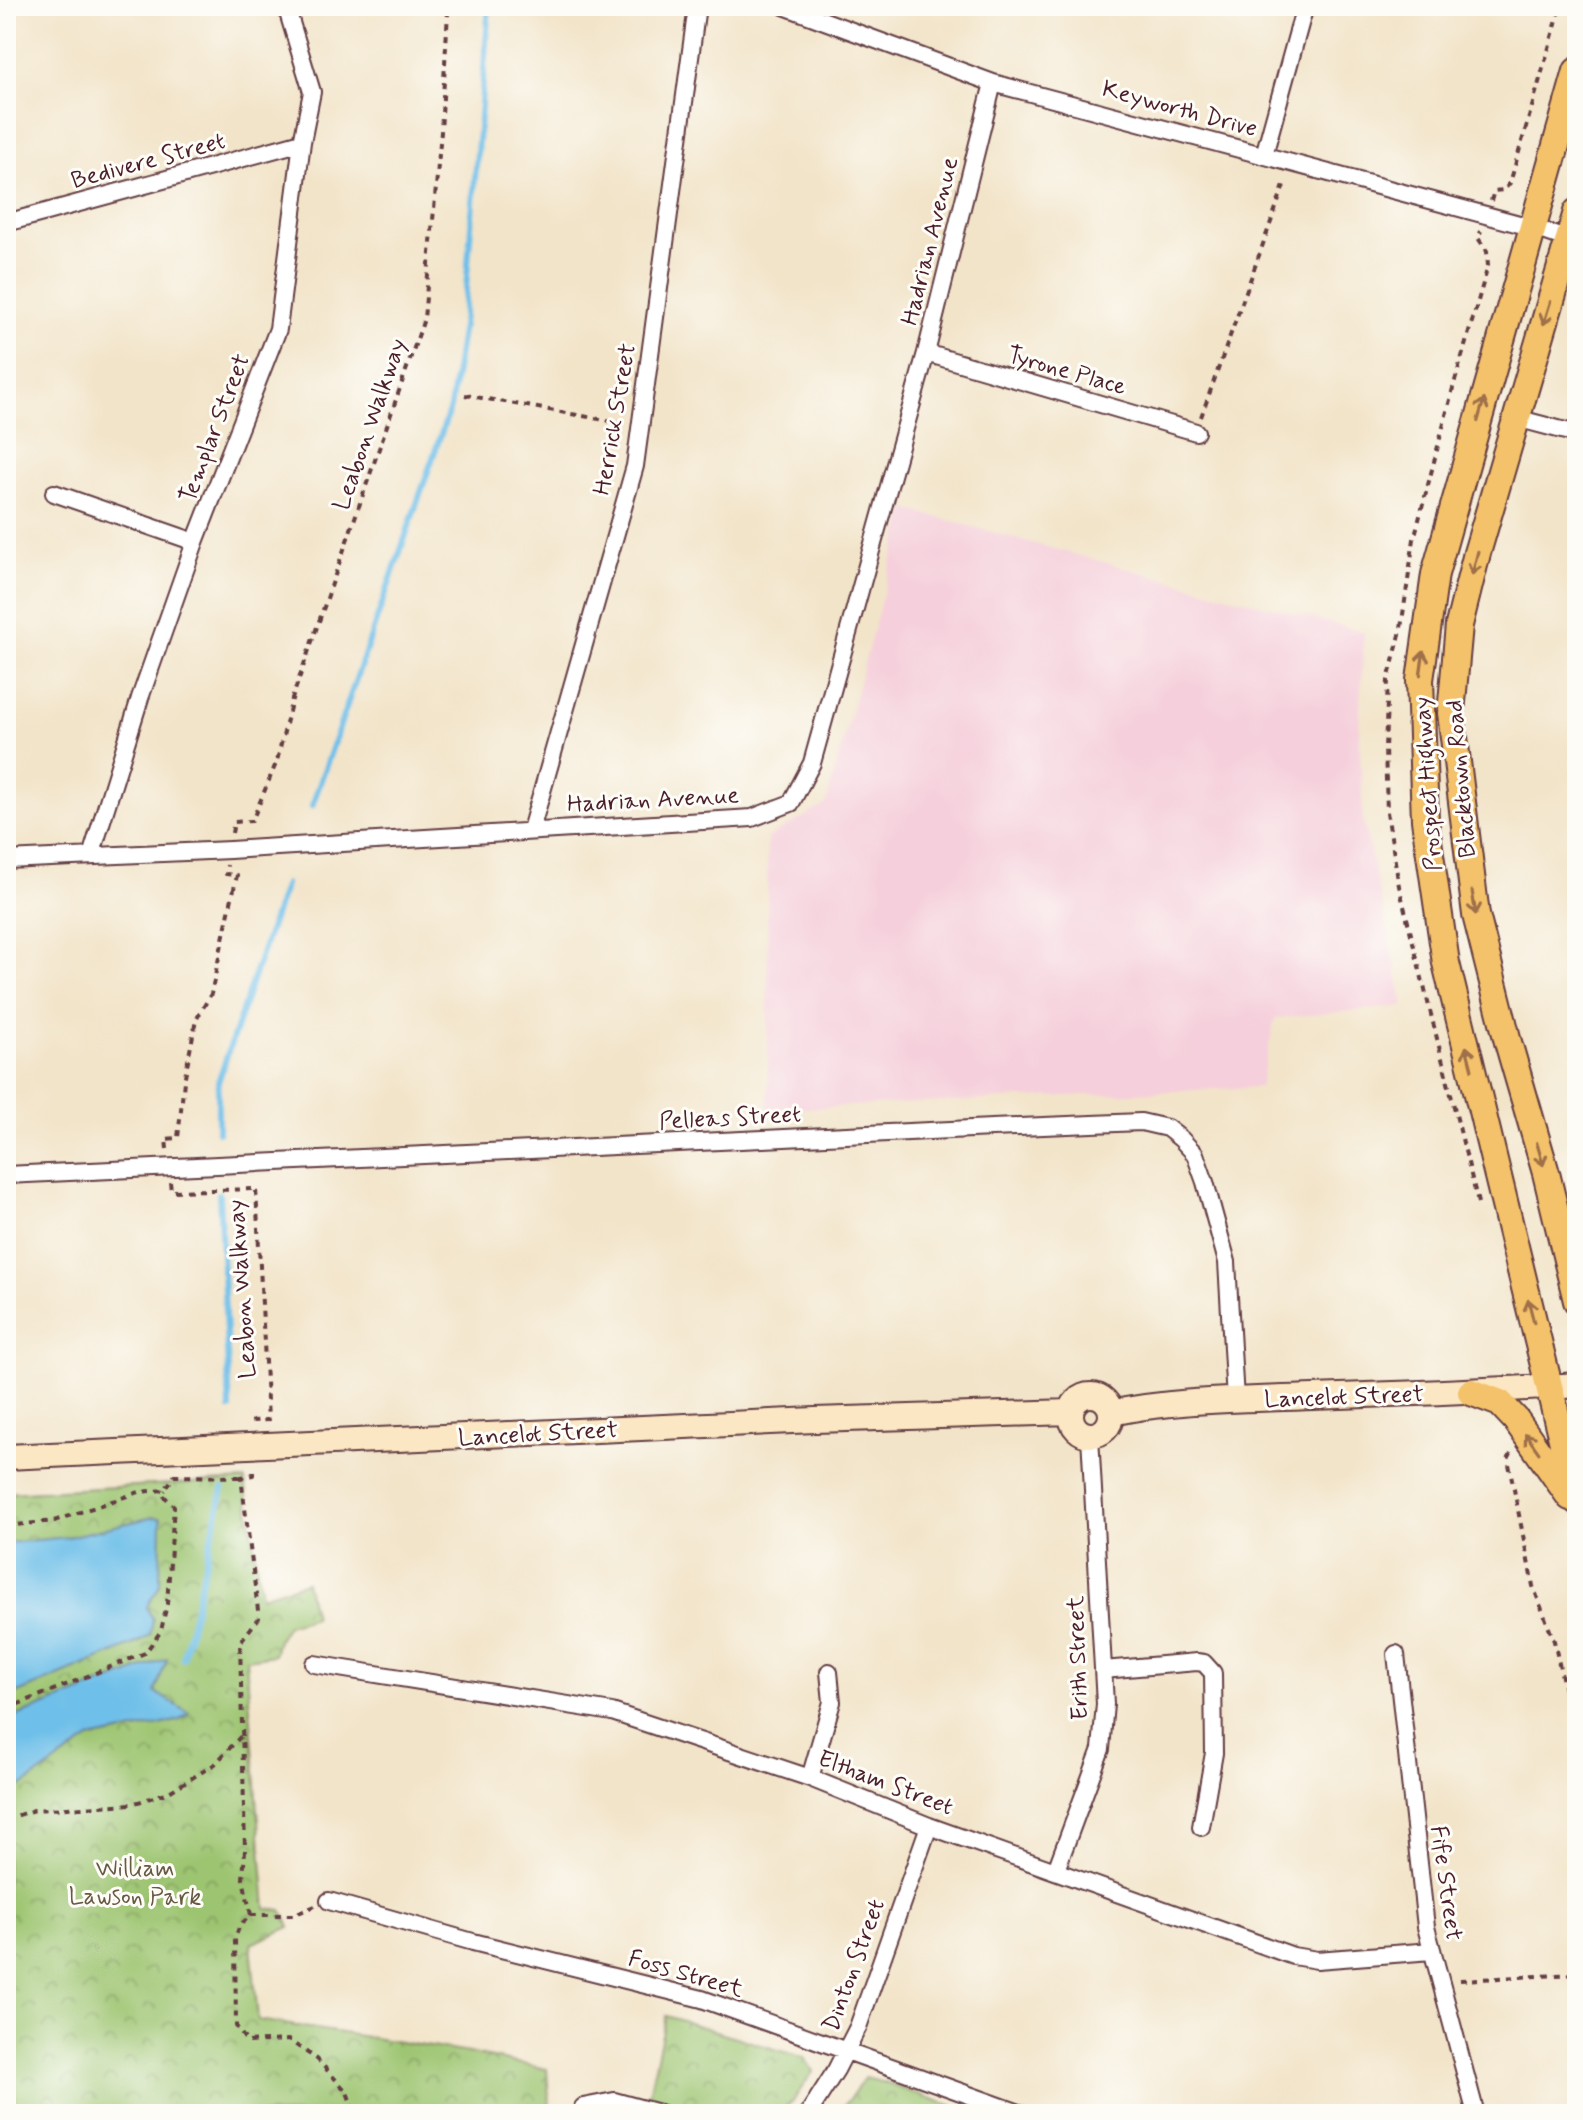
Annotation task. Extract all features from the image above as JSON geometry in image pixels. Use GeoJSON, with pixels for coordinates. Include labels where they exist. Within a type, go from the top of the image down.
{"type":"FeatureCollection","features":[{"type":"Feature","properties":{"kind":"main road","name":"Prospect Highway"},"geometry":{"type":"LineString","coordinates":[[1577,71],[1435,574],[1420,680],[1425,820],[1446,963],[1577,1504]]}},
{"type":"Feature","properties":{"kind":"main road","name":"Blacktown Road"},"geometry":{"type":"LineString","coordinates":[[1577,212],[1477,553],[1459,625],[1451,693],[1452,732],[1476,915],[1546,1173],[1577,1301]]}},
{"type":"Feature","properties":{"kind":"main road"},"geometry":{"type":"LineString","coordinates":[[1471,1392],[1500,1403],[1516,1420],[1577,1504]]}},
{"type":"Feature","properties":{"kind":"street","name":"Templar Street"},"geometry":{"type":"LineString","coordinates":[[91,856],[140,698],[195,542],[278,329],[302,142],[312,92],[286,6]]}},
{"type":"Feature","properties":{"kind":"street","name":"Herrick Street"},"geometry":{"type":"LineString","coordinates":[[531,830],[635,466],[697,6]]}},
{"type":"Feature","properties":{"kind":"street","name":"Keyworth Drive"},"geometry":{"type":"LineString","coordinates":[[784,6],[993,83],[1569,240]]}},
{"type":"Feature","properties":{"kind":"street"},"geometry":{"type":"LineString","coordinates":[[1264,155],[1305,6]]}},
{"type":"Feature","properties":{"kind":"street","name":"Hadrian Avenue"},"geometry":{"type":"LineString","coordinates":[[6,860],[230,850],[752,818],[791,803],[812,763],[926,353],[993,83]]}},
{"type":"Feature","properties":{"kind":"street","name":"Bedivere Street"},"geometry":{"type":"LineString","coordinates":[[6,223],[302,142]]}},
{"type":"Feature","properties":{"kind":"street","name":"Tyrone Place"},"geometry":{"type":"LineString","coordinates":[[926,353],[1196,432]]}},
{"type":"Feature","properties":{"kind":"street"},"geometry":{"type":"LineString","coordinates":[[1516,418],[1577,434]]}},
{"type":"Feature","properties":{"kind":"street"},"geometry":{"type":"LineString","coordinates":[[54,493],[195,542]]}},
{"type":"Feature","properties":{"kind":"street","name":"Pelleas Street"},"geometry":{"type":"LineString","coordinates":[[6,1175],[1154,1123],[1167,1128],[1195,1154],[1205,1182],[1227,1262],[1235,1400]]}},
{"type":"Feature","properties":{"kind":"street","name":"Lancelot Street"},"geometry":{"type":"LineString","coordinates":[[1111,1413],[1140,1407],[1235,1400],[1577,1385]]}},
{"type":"Feature","properties":{"kind":"street"},"geometry":{"type":"LineString","coordinates":[[1094,1395],[1107,1403],[1111,1413],[1108,1427],[1090,1436],[1073,1425],[1070,1412],[1079,1399],[1094,1395]]}},
{"type":"Feature","properties":{"kind":"street","name":"Lancelot Street"},"geometry":{"type":"LineString","coordinates":[[6,1457],[831,1419],[1070,1412]]}},
{"type":"Feature","properties":{"kind":"street","name":"Erith Street"},"geometry":{"type":"LineString","coordinates":[[1056,1870],[1101,1749],[1104,1718],[1090,1436]]}},
{"type":"Feature","properties":{"kind":"street","name":"Fife Street"},"geometry":{"type":"LineString","coordinates":[[1396,1654],[1426,1927],[1476,2114]]}},
{"type":"Feature","properties":{"kind":"street"},"geometry":{"type":"LineString","coordinates":[[1103,1670],[1197,1662],[1204,1663],[1213,1673],[1214,1753],[1201,1827]]}},
{"type":"Feature","properties":{"kind":"street","name":"Eltham Street"},"geometry":{"type":"LineString","coordinates":[[314,1664],[612,1712],[810,1778],[929,1826],[1305,1959],[1432,1951]]}},
{"type":"Feature","properties":{"kind":"street"},"geometry":{"type":"LineString","coordinates":[[810,1778],[832,1702],[829,1672]]}},
{"type":"Feature","properties":{"kind":"street","name":"Dinton Street"},"geometry":{"type":"LineString","coordinates":[[808,2114],[858,2027],[929,1826]]}},
{"type":"Feature","properties":{"kind":"street","name":"Foss Street"},"geometry":{"type":"LineString","coordinates":[[329,1901],[473,1942],[702,1999],[1022,2114]]}},
{"type":"Feature","properties":{"kind":"street"},"geometry":{"type":"LineString","coordinates":[[583,2107],[614,2101],[662,2114]]}},
{"type":"Feature","properties":{"kind":"path","name":"Leabon Walkway"},"geometry":{"type":"LineString","coordinates":[[234,822],[252,821],[277,761],[292,699],[424,319],[441,132],[446,6]]}},
{"type":"Feature","properties":{"kind":"path"},"geometry":{"type":"LineString","coordinates":[[1494,191],[1504,190],[1510,183],[1561,6]]}},
{"type":"Feature","properties":{"kind":"path"},"geometry":{"type":"LineString","coordinates":[[1196,432],[1292,163]]}},
{"type":"Feature","properties":{"kind":"path"},"geometry":{"type":"LineString","coordinates":[[465,395],[640,427]]}},
{"type":"Feature","properties":{"kind":"path"},"geometry":{"type":"LineString","coordinates":[[166,1139],[178,1138],[184,1081],[196,1020],[215,980],[237,875],[226,874]]}},
{"type":"Feature","properties":{"kind":"path","name":"Leabon Walkway"},"geometry":{"type":"LineString","coordinates":[[171,1191],[256,1189],[268,1420],[253,1421]]}},
{"type":"Feature","properties":{"kind":"path"},"geometry":{"type":"LineString","coordinates":[[1517,1444],[1508,1459],[1533,1586],[1554,1641],[1577,1745]]}},
{"type":"Feature","properties":{"kind":"path"},"geometry":{"type":"LineString","coordinates":[[6,1709],[145,1653],[161,1631],[167,1604],[174,1506],[162,1494],[174,1476],[253,1475]]}},
{"type":"Feature","properties":{"kind":"path"},"geometry":{"type":"LineString","coordinates":[[241,1477],[259,1618],[240,1642],[243,1879],[251,1915]]}},
{"type":"Feature","properties":{"kind":"path"},"geometry":{"type":"LineString","coordinates":[[6,1526],[54,1521],[139,1492],[165,1490]]}},
{"type":"Feature","properties":{"kind":"path"},"geometry":{"type":"LineString","coordinates":[[6,1819],[34,1810],[132,1804],[169,1792],[215,1764],[241,1736]]}},
{"type":"Feature","properties":{"kind":"path"},"geometry":{"type":"LineString","coordinates":[[329,1901],[293,1915],[251,1915],[240,1925],[235,1938],[236,2026],[247,2042],[288,2040],[317,2059],[347,2092],[355,2114]]}},
{"type":"Feature","properties":{"kind":"path"},"geometry":{"type":"LineString","coordinates":[[1457,1980],[1577,1974]]}},
{"type":"Feature","properties":{"kind":"shaded area"},"geometry":{"type":"Polygon","coordinates":[[[906,509],[1364,632],[1359,730],[1363,819],[1404,1006],[1275,1018],[1260,1087],[768,1110],[767,838],[826,804],[906,509]]]}},
{"type":"Feature","properties":{"kind":"green space","name":"William Lawson Park"},"geometry":{"type":"Polygon","coordinates":[[[245,1480],[261,1596],[306,1582],[314,1617],[287,1625],[274,1655],[246,1659],[266,1909],[282,1910],[290,1927],[251,1944],[258,2020],[463,2052],[547,2069],[550,2114],[6,2114],[6,1493],[245,1480]]]}},
{"type":"Feature","properties":{"kind":"green space"},"geometry":{"type":"Polygon","coordinates":[[[666,2016],[805,2058],[813,2071],[793,2101],[778,2114],[706,2114],[649,2094],[666,2016]]]}},
{"type":"Feature","properties":{"kind":"green space"},"geometry":{"type":"Polygon","coordinates":[[[865,2078],[885,2083],[977,2114],[838,2114],[865,2078]]]}},
{"type":"Feature","properties":{"kind":"water"},"geometry":{"type":"Polygon","coordinates":[[[153,1517],[161,1518],[160,1584],[147,1608],[153,1620],[150,1635],[6,1698],[6,1543],[68,1537],[153,1517]]]}},
{"type":"Feature","properties":{"kind":"water"},"geometry":{"type":"Polygon","coordinates":[[[167,1659],[155,1692],[189,1713],[180,1720],[90,1739],[6,1797],[6,1720],[167,1659]]]}},
{"type":"Feature","properties":{"kind":"waterway"},"geometry":{"type":"LineString","coordinates":[[312,806],[450,408],[463,325],[489,6]]}},
{"type":"Feature","properties":{"kind":"waterway"},"geometry":{"type":"LineString","coordinates":[[218,1132],[218,1082],[285,884]]}},
{"type":"Feature","properties":{"kind":"waterway"},"geometry":{"type":"LineString","coordinates":[[219,1194],[230,1409]]}},
{"type":"Feature","properties":{"kind":"waterway"},"geometry":{"type":"LineString","coordinates":[[183,1658],[223,1489]]}}]}
